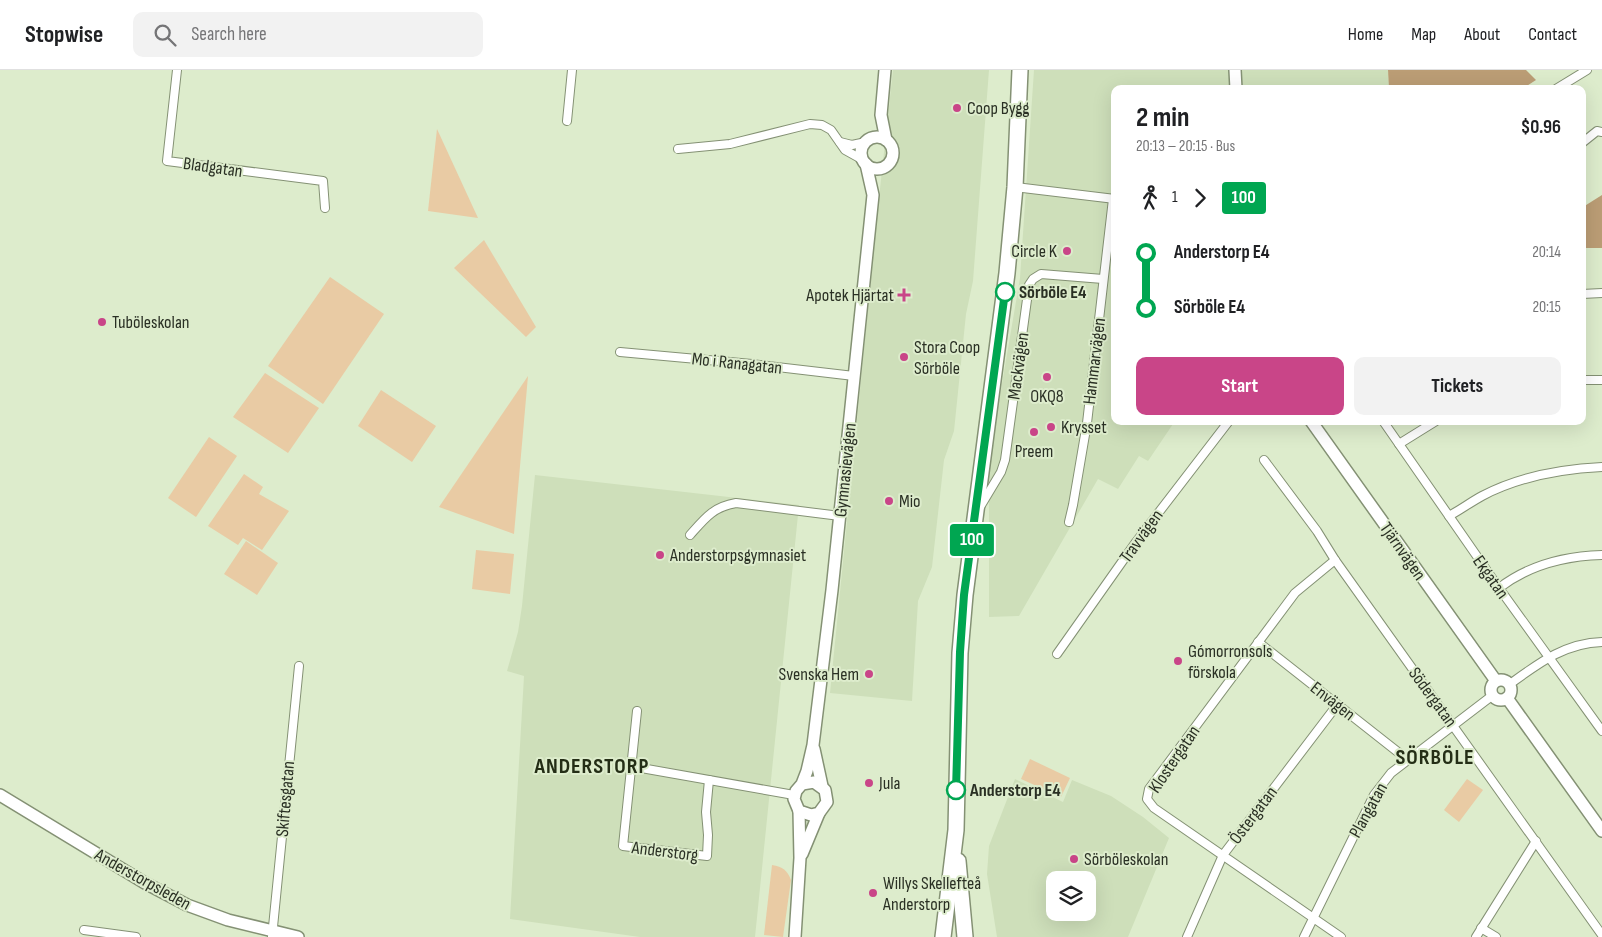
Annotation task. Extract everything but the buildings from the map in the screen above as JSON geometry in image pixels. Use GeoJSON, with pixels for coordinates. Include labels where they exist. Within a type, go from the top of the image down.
{"type":"FeatureCollection","features":[{"type":"Feature","properties":{"kind":"highway"},"geometry":{"type":"LineString","coordinates":[[943,937],[956,830],[960,652],[964,595],[1000,329],[1014,187],[1020,70]]}},
{"type":"Feature","properties":{"kind":"highway"},"geometry":{"type":"LineString","coordinates":[[956,830],[965,937]]}},
{"type":"Feature","properties":{"kind":"street","name":"Bladgatan"},"geometry":{"type":"LineString","coordinates":[[177,70],[167,161],[323,181],[325,208]]}},
{"type":"Feature","properties":{"kind":"street"},"geometry":{"type":"LineString","coordinates":[[567,121],[572,70]]}},
{"type":"Feature","properties":{"kind":"street"},"geometry":{"type":"LineString","coordinates":[[678,149],[730,144],[810,124],[822,125],[831,130],[845,150],[875,169],[886,166],[890,162],[893,152],[892,147],[886,140],[881,115],[885,70]]}},
{"type":"Feature","properties":{"kind":"street"},"geometry":{"type":"LineString","coordinates":[[1235,70],[1236,85]]}},
{"type":"Feature","properties":{"kind":"street"},"geometry":{"type":"LineString","coordinates":[[1563,85],[1587,70]]}},
{"type":"Feature","properties":{"kind":"street"},"geometry":{"type":"LineString","coordinates":[[864,162],[862,151],[881,115]]}},
{"type":"Feature","properties":{"kind":"street"},"geometry":{"type":"LineString","coordinates":[[1586,139],[1597,131],[1602,132]]}},
{"type":"Feature","properties":{"kind":"street"},"geometry":{"type":"LineString","coordinates":[[840,142],[852,145],[880,138],[886,140]]}},
{"type":"Feature","properties":{"kind":"street","name":"Gymnasievägen"},"geometry":{"type":"LineString","coordinates":[[864,162],[873,195]]}},
{"type":"Feature","properties":{"kind":"street","name":"Gymnasievägen"},"geometry":{"type":"LineString","coordinates":[[802,784],[807,772],[813,745],[840,516],[873,195],[886,166]]}},
{"type":"Feature","properties":{"kind":"street"},"geometry":{"type":"LineString","coordinates":[[1014,187],[1111,199]]}},
{"type":"Feature","properties":{"kind":"street","name":"Hammarvägen"},"geometry":{"type":"LineString","coordinates":[[1069,522],[1074,506],[1087,423],[1111,223]]}},
{"type":"Feature","properties":{"kind":"street","name":"Mackvägen"},"geometry":{"type":"LineString","coordinates":[[974,518],[1005,460],[1029,285],[1033,279],[1041,274],[1104,279]]}},
{"type":"Feature","properties":{"kind":"street"},"geometry":{"type":"LineString","coordinates":[[1586,294],[1602,293]]}},
{"type":"Feature","properties":{"kind":"street","name":"Mo i Ranagatan"},"geometry":{"type":"LineString","coordinates":[[620,352],[752,364],[854,376]]}},
{"type":"Feature","properties":{"kind":"street"},"geometry":{"type":"LineString","coordinates":[[1586,380],[1602,380]]}},
{"type":"Feature","properties":{"kind":"street","name":"Travvägen"},"geometry":{"type":"LineString","coordinates":[[1057,654],[1136,542],[1226,425]]}},
{"type":"Feature","properties":{"kind":"street","name":"Tjärnvägen"},"geometry":{"type":"LineString","coordinates":[[1314,425],[1496,681]]}},
{"type":"Feature","properties":{"kind":"street","name":"Ekgatan"},"geometry":{"type":"LineString","coordinates":[[1386,425],[1602,732]]}},
{"type":"Feature","properties":{"kind":"street"},"geometry":{"type":"LineString","coordinates":[[1399,444],[1430,425]]}},
{"type":"Feature","properties":{"kind":"street","name":"Södergatan"},"geometry":{"type":"LineString","coordinates":[[1264,460],[1317,531],[1335,560],[1602,935]]}},
{"type":"Feature","properties":{"kind":"street"},"geometry":{"type":"LineString","coordinates":[[1449,516],[1484,495],[1519,482],[1565,470],[1602,467]]}},
{"type":"Feature","properties":{"kind":"street"},"geometry":{"type":"LineString","coordinates":[[690,535],[714,510],[724,505],[736,503],[840,516]]}},
{"type":"Feature","properties":{"kind":"street"},"geometry":{"type":"LineString","coordinates":[[1499,588],[1526,571],[1548,563],[1602,555]]}},
{"type":"Feature","properties":{"kind":"street","name":"Klostergatan"},"geometry":{"type":"LineString","coordinates":[[1335,560],[1295,593],[1149,789],[1147,799],[1154,808],[1341,937]]}},
{"type":"Feature","properties":{"kind":"street","name":"Envägen"},"geometry":{"type":"LineString","coordinates":[[1258,642],[1408,760]]}},
{"type":"Feature","properties":{"kind":"street"},"geometry":{"type":"LineString","coordinates":[[1510,684],[1549,657],[1579,645],[1602,642]]}},
{"type":"Feature","properties":{"kind":"street","name":"Skiftesgatan"},"geometry":{"type":"LineString","coordinates":[[272,934],[299,666]]}},
{"type":"Feature","properties":{"kind":"street"},"geometry":{"type":"LineString","coordinates":[[1496,681],[1506,681],[1510,684],[1510,694],[1507,698],[1502,700],[1493,695],[1492,685],[1496,681]]}},
{"type":"Feature","properties":{"kind":"street","name":"Plangatan"},"geometry":{"type":"LineString","coordinates":[[1304,937],[1374,795],[1390,773],[1443,734],[1452,724],[1493,695]]}},
{"type":"Feature","properties":{"kind":"street"},"geometry":{"type":"LineString","coordinates":[[1507,698],[1602,831]]}},
{"type":"Feature","properties":{"kind":"street","name":"Östergatan"},"geometry":{"type":"LineString","coordinates":[[1187,937],[1223,855],[1337,705]]}},
{"type":"Feature","properties":{"kind":"street","name":"Anderstorg"},"geometry":{"type":"LineString","coordinates":[[637,711],[623,846],[707,856],[706,812],[709,780]]}},
{"type":"Feature","properties":{"kind":"street","name":"Gymnasievägen"},"geometry":{"type":"LineString","coordinates":[[813,745],[822,786]]}},
{"type":"Feature","properties":{"kind":"street"},"geometry":{"type":"LineString","coordinates":[[630,766],[794,795]]}},
{"type":"Feature","properties":{"kind":"street"},"geometry":{"type":"LineString","coordinates":[[795,937],[800,858],[799,811],[794,795],[802,784],[814,782],[822,786],[827,802],[820,813],[800,858]]}},
{"type":"Feature","properties":{"kind":"street","name":"Anderstorpsleden"},"geometry":{"type":"LineString","coordinates":[[0,796],[145,883],[187,905],[272,934],[298,937]]}},
{"type":"Feature","properties":{"kind":"street"},"geometry":{"type":"LineString","coordinates":[[799,811],[807,815],[820,813]]}},
{"type":"Feature","properties":{"kind":"street"},"geometry":{"type":"LineString","coordinates":[[1476,937],[1536,841]]}},
{"type":"Feature","properties":{"kind":"street"},"geometry":{"type":"LineString","coordinates":[[1482,928],[1496,937]]}},
{"type":"Feature","properties":{"kind":"street"},"geometry":{"type":"LineString","coordinates":[[84,930],[136,937]]}},
{"type":"Feature","properties":{"kind":"shaded area"},"geometry":{"type":"Polygon","coordinates":[[[893,70],[989,70],[973,281],[966,314],[954,431],[944,460],[932,567],[918,601],[912,701],[830,693],[893,70]]]}},
{"type":"Feature","properties":{"kind":"shaded area"},"geometry":{"type":"Polygon","coordinates":[[[1034,70],[1388,70],[1389,85],[1111,85],[1111,425],[1172,425],[1148,461],[1139,456],[1118,489],[1098,479],[1019,616],[989,617],[989,460],[1020,278],[1034,70]]]}},
{"type":"Feature","properties":{"kind":"shaded area"},"geometry":{"type":"Polygon","coordinates":[[[1388,70],[1526,70],[1536,80],[1528,85],[1389,85],[1388,70]]]}},
{"type":"Feature","properties":{"kind":"shaded area"},"geometry":{"type":"Polygon","coordinates":[[[437,129],[478,218],[428,211],[437,129]]]}},
{"type":"Feature","properties":{"kind":"shaded area"},"geometry":{"type":"Polygon","coordinates":[[[1602,195],[1602,248],[1586,248],[1586,205],[1602,195]]]}},
{"type":"Feature","properties":{"kind":"shaded area"},"geometry":{"type":"Polygon","coordinates":[[[484,240],[536,327],[526,337],[454,268],[484,240]]]}},
{"type":"Feature","properties":{"kind":"shaded area"},"geometry":{"type":"Polygon","coordinates":[[[330,277],[384,314],[323,404],[268,366],[330,277]]]}},
{"type":"Feature","properties":{"kind":"shaded area"},"geometry":{"type":"Polygon","coordinates":[[[265,373],[319,408],[288,453],[233,417],[265,373]]]}},
{"type":"Feature","properties":{"kind":"shaded area"},"geometry":{"type":"Polygon","coordinates":[[[528,376],[514,534],[439,507],[528,376]]]}},
{"type":"Feature","properties":{"kind":"shaded area"},"geometry":{"type":"Polygon","coordinates":[[[381,390],[436,426],[412,462],[358,426],[381,390]]]}},
{"type":"Feature","properties":{"kind":"shaded area"},"geometry":{"type":"Polygon","coordinates":[[[209,437],[237,456],[196,517],[168,498],[209,437]]]}},
{"type":"Feature","properties":{"kind":"shaded area"},"geometry":{"type":"Polygon","coordinates":[[[244,474],[263,487],[259,494],[289,511],[262,550],[243,538],[238,545],[208,526],[244,474]]]}},
{"type":"Feature","properties":{"kind":"shaded area"},"geometry":{"type":"Polygon","coordinates":[[[535,475],[799,505],[755,937],[640,937],[510,919],[524,676],[507,671],[518,632],[522,606],[535,475]]]}},
{"type":"Feature","properties":{"kind":"shaded area"},"geometry":{"type":"Polygon","coordinates":[[[246,541],[278,563],[257,595],[224,574],[246,541]]]}},
{"type":"Feature","properties":{"kind":"shaded area"},"geometry":{"type":"Polygon","coordinates":[[[476,550],[514,554],[510,594],[472,589],[476,550]]]}},
{"type":"Feature","properties":{"kind":"shaded area"},"geometry":{"type":"Polygon","coordinates":[[[1030,759],[1070,778],[1061,797],[1021,779],[1030,759]]]}},
{"type":"Feature","properties":{"kind":"shaded area","name":"Sörböleskolan"},"geometry":{"type":"Polygon","coordinates":[[[1015,779],[1063,802],[1072,780],[1111,796],[1143,817],[1169,838],[1128,937],[997,937],[987,874],[989,846],[1015,779]]]}},
{"type":"Feature","properties":{"kind":"shaded area"},"geometry":{"type":"Polygon","coordinates":[[[1467,779],[1483,790],[1459,822],[1444,810],[1467,779]]]}},
{"type":"Feature","properties":{"kind":"shaded area"},"geometry":{"type":"Polygon","coordinates":[[[772,865],[784,870],[791,880],[783,937],[764,935],[772,865]]]}},
{"type":"Feature","properties":{"kind":"bus line","name":"100"},"geometry":{"type":"LineString","coordinates":[[956,790],[960,652],[964,595],[1005,292]]}},
{"type":"Feature","properties":{"kind":"place","name":"Coop Bygg"},"geometry":{"type":"Point","coordinates":[957,108]}},
{"type":"Feature","properties":{"kind":"place","name":"Circle K"},"geometry":{"type":"Point","coordinates":[1067,251]}},
{"type":"Feature","properties":{"kind":"place","name":"Sörböle E4"},"geometry":{"type":"Point","coordinates":[1005,292]}},
{"type":"Feature","properties":{"kind":"place","name":"Apotek Hjärtat"},"geometry":{"type":"Point","coordinates":[904,295]}},
{"type":"Feature","properties":{"kind":"place","name":"Tuböleskolan"},"geometry":{"type":"Point","coordinates":[102,322]}},
{"type":"Feature","properties":{"kind":"place","name":"Stora Coop Sörböle"},"geometry":{"type":"Point","coordinates":[904,357]}},
{"type":"Feature","properties":{"kind":"place","name":"OKQ8"},"geometry":{"type":"Point","coordinates":[1047,377]}},
{"type":"Feature","properties":{"kind":"place","name":"Krysset"},"geometry":{"type":"Point","coordinates":[1051,427]}},
{"type":"Feature","properties":{"kind":"place","name":"Preem"},"geometry":{"type":"Point","coordinates":[1034,432]}},
{"type":"Feature","properties":{"kind":"place","name":"Mio"},"geometry":{"type":"Point","coordinates":[889,501]}},
{"type":"Feature","properties":{"kind":"place","name":"Anderstorpsgymnasiet"},"geometry":{"type":"Point","coordinates":[660,555]}},
{"type":"Feature","properties":{"kind":"place","name":"Gómorronsols förskola"},"geometry":{"type":"Point","coordinates":[1178,661]}},
{"type":"Feature","properties":{"kind":"place","name":"Svenska Hem"},"geometry":{"type":"Point","coordinates":[869,674]}},
{"type":"Feature","properties":{"kind":"place","name":"Jula"},"geometry":{"type":"Point","coordinates":[869,783]}},
{"type":"Feature","properties":{"kind":"place","name":"Anderstorp E4"},"geometry":{"type":"Point","coordinates":[956,790]}},
{"type":"Feature","properties":{"kind":"place","name":"Sörböleskolan"},"geometry":{"type":"Point","coordinates":[1074,859]}},
{"type":"Feature","properties":{"kind":"place","name":"Willys Skellefteå Anderstorp"},"geometry":{"type":"Point","coordinates":[873,893]}},
{"type":"Feature","properties":{"kind":"district","name":"SÖRBÖLE"},"geometry":{"type":"Point","coordinates":[1435,756]}},
{"type":"Feature","properties":{"kind":"district","name":"ANDERSTORP"},"geometry":{"type":"Point","coordinates":[592,765]}}]}
